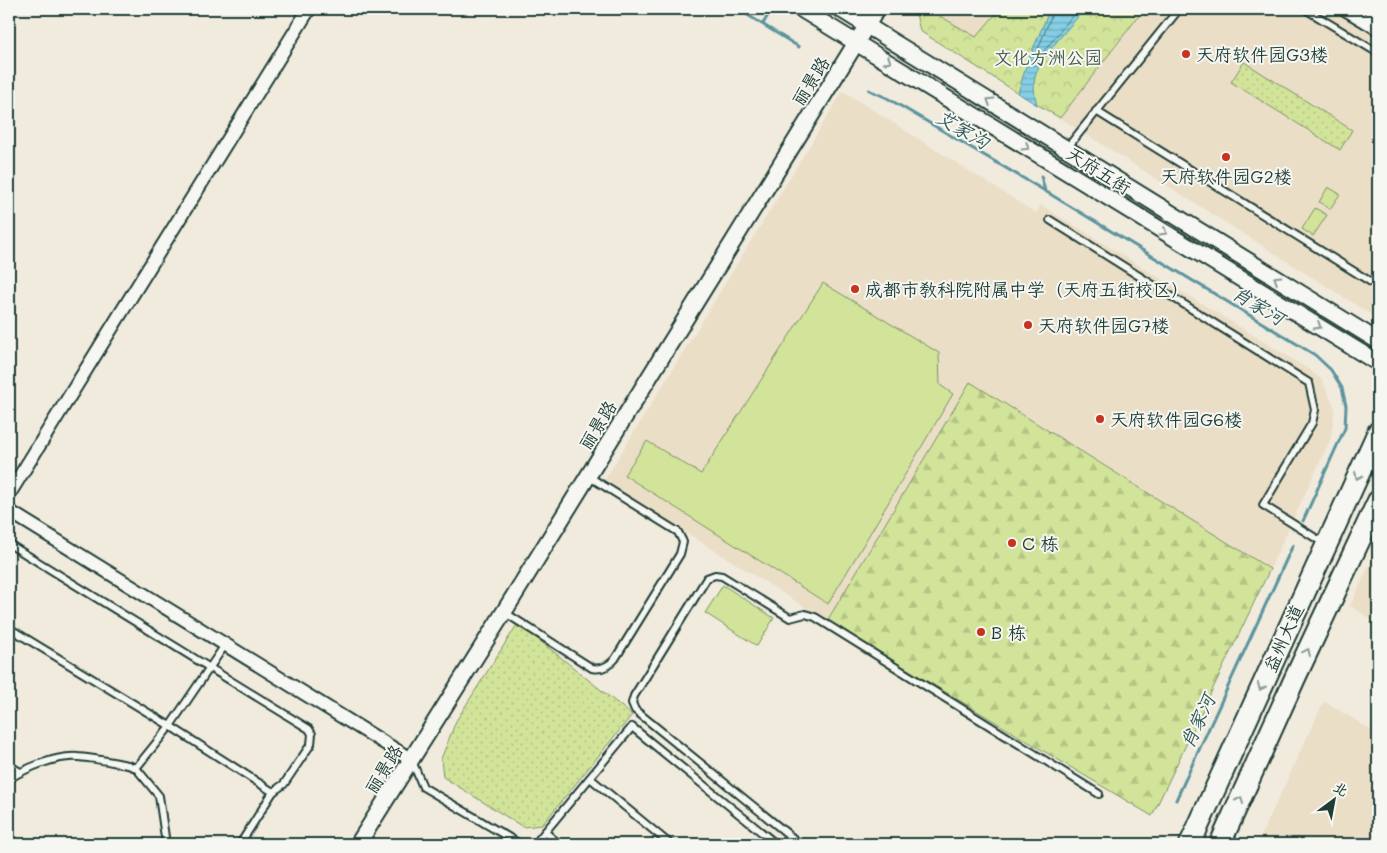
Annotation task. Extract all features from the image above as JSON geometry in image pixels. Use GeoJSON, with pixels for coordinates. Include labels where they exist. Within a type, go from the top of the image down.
{"type":"FeatureCollection","features":[{"type":"Feature","properties":{"kind":"main road","name":"益州大道"},"geometry":{"type":"LineString","coordinates":[[1190,844],[1378,432]]}},
{"type":"Feature","properties":{"kind":"main road","name":"益州大道"},"geometry":{"type":"LineString","coordinates":[[1220,844],[1378,501]]}},
{"type":"Feature","properties":{"kind":"street"},"geometry":{"type":"LineString","coordinates":[[9,494],[309,9]]}},
{"type":"Feature","properties":{"kind":"street","name":"天府五街"},"geometry":{"type":"LineString","coordinates":[[801,9],[1378,363]]}},
{"type":"Feature","properties":{"kind":"street","name":"天府五街"},"geometry":{"type":"LineString","coordinates":[[840,9],[1378,341]]}},
{"type":"Feature","properties":{"kind":"street","name":"丽景路"},"geometry":{"type":"LineString","coordinates":[[358,844],[504,612],[877,9]]}},
{"type":"Feature","properties":{"kind":"street"},"geometry":{"type":"LineString","coordinates":[[1346,9],[1378,29]]}},
{"type":"Feature","properties":{"kind":"street"},"geometry":{"type":"LineString","coordinates":[[1367,22],[1375,9]]}},
{"type":"Feature","properties":{"kind":"street"},"geometry":{"type":"LineString","coordinates":[[9,511],[412,760]]}},
{"type":"Feature","properties":{"kind":"lane"},"geometry":{"type":"LineString","coordinates":[[1072,143],[1179,9]]}},
{"type":"Feature","properties":{"kind":"lane"},"geometry":{"type":"LineString","coordinates":[[1305,9],[1378,53]]}},
{"type":"Feature","properties":{"kind":"lane"},"geometry":{"type":"LineString","coordinates":[[1096,111],[1371,282],[1378,283]]}},
{"type":"Feature","properties":{"kind":"lane"},"geometry":{"type":"LineString","coordinates":[[1050,220],[1309,383],[1315,410],[1312,423],[1263,505],[1326,545]]}},
{"type":"Feature","properties":{"kind":"lane"},"geometry":{"type":"LineString","coordinates":[[504,612],[592,668],[601,669],[615,659],[680,554],[683,542],[678,532],[588,476]]}},
{"type":"Feature","properties":{"kind":"lane"},"geometry":{"type":"LineString","coordinates":[[9,544],[309,729],[312,734],[312,744],[284,784],[273,792],[240,844]]}},
{"type":"Feature","properties":{"kind":"lane"},"geometry":{"type":"LineString","coordinates":[[800,844],[635,710],[632,703],[634,696],[707,578],[715,575],[722,576],[790,618],[805,614],[815,617],[1099,794]]}},
{"type":"Feature","properties":{"kind":"lane"},"geometry":{"type":"LineString","coordinates":[[9,628],[170,726],[273,792]]}},
{"type":"Feature","properties":{"kind":"lane"},"geometry":{"type":"LineString","coordinates":[[136,768],[170,726],[225,645]]}},
{"type":"Feature","properties":{"kind":"lane"},"geometry":{"type":"LineString","coordinates":[[535,844],[632,727],[776,844]]}},
{"type":"Feature","properties":{"kind":"lane"},"geometry":{"type":"LineString","coordinates":[[9,779],[20,772],[51,760],[76,756],[128,764],[136,768],[159,796],[166,844]]}},
{"type":"Feature","properties":{"kind":"lane"},"geometry":{"type":"LineString","coordinates":[[412,760],[423,787],[520,844]]}},
{"type":"Feature","properties":{"kind":"lane"},"geometry":{"type":"LineString","coordinates":[[9,765],[20,772]]}},
{"type":"Feature","properties":{"kind":"lane"},"geometry":{"type":"LineString","coordinates":[[590,778],[670,844]]}},
{"type":"Feature","properties":{"kind":"lane"},"geometry":{"type":"LineString","coordinates":[[545,832],[559,844]]}},
{"type":"Feature","properties":{"kind":"shaded area"},"geometry":{"type":"Polygon","coordinates":[[[928,9],[1000,9],[976,38],[928,9]]]}},
{"type":"Feature","properties":{"kind":"shaded area"},"geometry":{"type":"Polygon","coordinates":[[[1144,9],[1338,9],[1378,33],[1378,319],[1060,118],[1144,9]]]}},
{"type":"Feature","properties":{"kind":"shaded area","name":"成都市教科院附属中学（天府五街校区）"},"geometry":{"type":"Polygon","coordinates":[[[843,91],[1036,213],[1041,205],[1310,370],[1322,380],[1335,408],[1331,438],[1270,569],[970,382],[827,621],[604,481],[843,91]]]}},
{"type":"Feature","properties":{"kind":"shaded area"},"geometry":{"type":"Polygon","coordinates":[[[1378,547],[1378,624],[1350,606],[1378,547]]]}},
{"type":"Feature","properties":{"kind":"shaded area"},"geometry":{"type":"Polygon","coordinates":[[[1324,701],[1378,734],[1378,844],[1257,844],[1324,701]]]}},
{"type":"Feature","properties":{"kind":"green space","name":"文化方洲公园"},"geometry":{"type":"Polygon","coordinates":[[[915,9],[928,9],[976,37],[1000,9],[1144,9],[1060,118],[920,31],[915,9]]]}},
{"type":"Feature","properties":{"kind":"green space"},"geometry":{"type":"Polygon","coordinates":[[[1244,62],[1352,130],[1340,150],[1231,82],[1244,62]]]}},
{"type":"Feature","properties":{"kind":"green space"},"geometry":{"type":"Polygon","coordinates":[[[1328,187],[1340,194],[1330,209],[1319,202],[1328,187]]]}},
{"type":"Feature","properties":{"kind":"green space"},"geometry":{"type":"Polygon","coordinates":[[[1315,208],[1327,215],[1313,236],[1302,229],[1315,208]]]}},
{"type":"Feature","properties":{"kind":"green space"},"geometry":{"type":"Polygon","coordinates":[[[823,283],[939,353],[940,385],[953,394],[828,604],[624,475],[647,441],[701,474],[823,283]]]}},
{"type":"Feature","properties":{"kind":"green space"},"geometry":{"type":"Polygon","coordinates":[[[970,382],[1270,569],[1152,816],[827,621],[970,382]]]}},
{"type":"Feature","properties":{"kind":"green space"},"geometry":{"type":"Polygon","coordinates":[[[723,585],[774,618],[757,646],[705,613],[723,585]]]}},
{"type":"Feature","properties":{"kind":"green space"},"geometry":{"type":"Polygon","coordinates":[[[518,623],[632,715],[542,825],[523,827],[443,777],[441,759],[456,721],[518,623]]]}},
{"type":"Feature","properties":{"kind":"water"},"geometry":{"type":"Polygon","coordinates":[[[1050,9],[1085,9],[1039,67],[1034,82],[1037,105],[1018,93],[1027,63],[1050,9]]]}},
{"type":"Feature","properties":{"kind":"waterway","name":"艾家沟"},"geometry":{"type":"LineString","coordinates":[[738,9],[799,47]]}},
{"type":"Feature","properties":{"kind":"waterway"},"geometry":{"type":"LineString","coordinates":[[763,24],[768,15]]}},
{"type":"Feature","properties":{"kind":"waterway","name":"肖家河"},"geometry":{"type":"LineString","coordinates":[[869,90],[887,98],[1045,191],[1315,355],[1331,370],[1342,388],[1346,406],[1345,428],[1303,521]]}},
{"type":"Feature","properties":{"kind":"waterway","name":"肖家河"},"geometry":{"type":"LineString","coordinates":[[1041,176],[1045,191]]}},
{"type":"Feature","properties":{"kind":"waterway","name":"肖家河"},"geometry":{"type":"LineString","coordinates":[[1176,800],[1293,545]]}},
{"type":"Feature","properties":{"kind":"place","name":"天府软件园G3楼"},"geometry":{"type":"Point","coordinates":[1186,54]}},
{"type":"Feature","properties":{"kind":"place","name":"天府软件园G2楼"},"geometry":{"type":"Point","coordinates":[1226,157]}},
{"type":"Feature","properties":{"kind":"place","name":"成都市教科院附属中学（天府五街校区）"},"geometry":{"type":"Point","coordinates":[855,289]}},
{"type":"Feature","properties":{"kind":"place","name":"天府软件园G7楼"},"geometry":{"type":"Point","coordinates":[1028,325]}},
{"type":"Feature","properties":{"kind":"place","name":"天府软件园G6楼"},"geometry":{"type":"Point","coordinates":[1100,419]}},
{"type":"Feature","properties":{"kind":"place","name":"C 栋"},"geometry":{"type":"Point","coordinates":[1012,543]}},
{"type":"Feature","properties":{"kind":"place","name":"B 栋"},"geometry":{"type":"Point","coordinates":[981,632]}}]}
